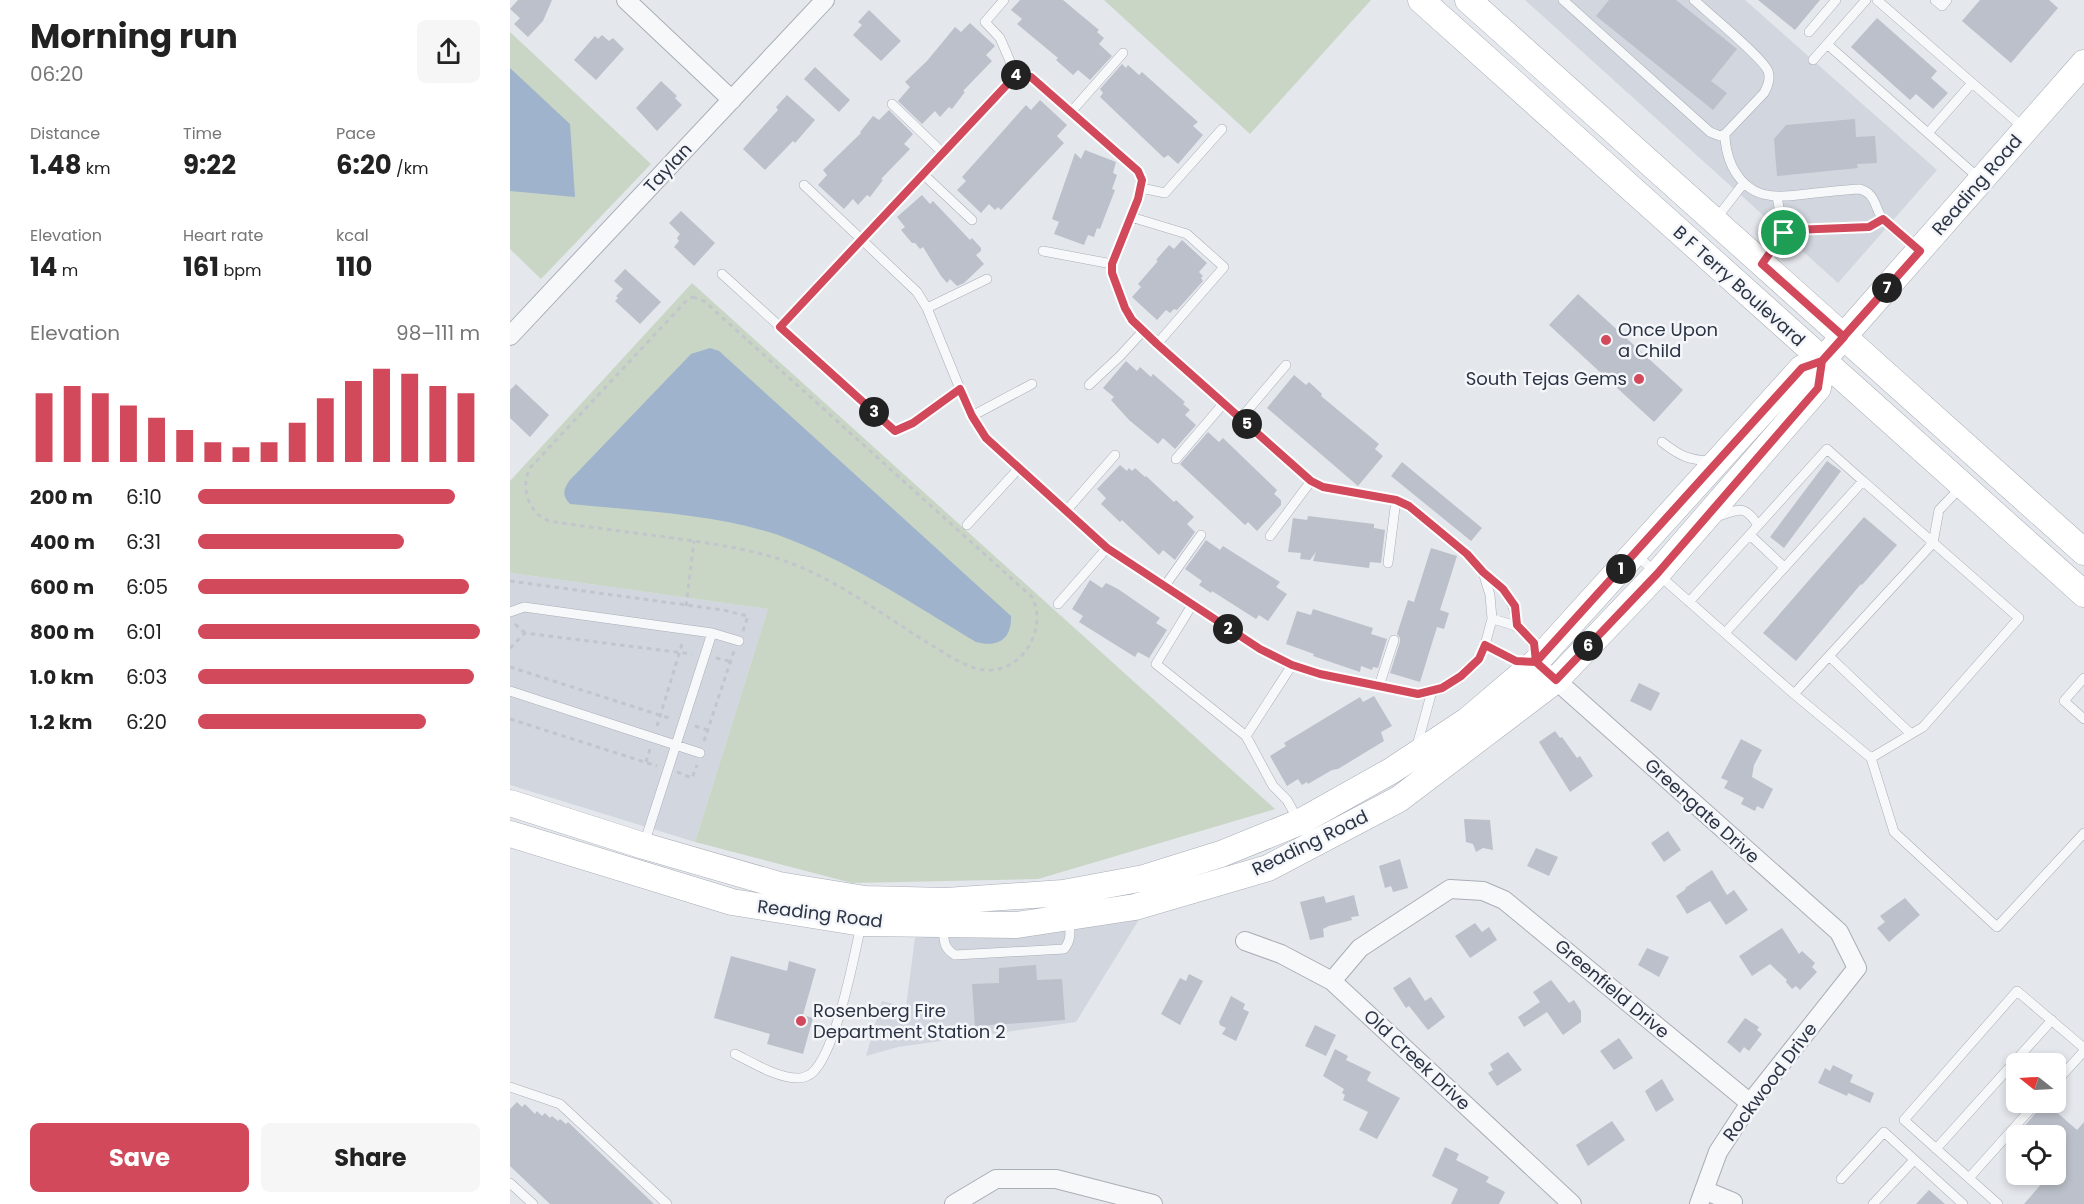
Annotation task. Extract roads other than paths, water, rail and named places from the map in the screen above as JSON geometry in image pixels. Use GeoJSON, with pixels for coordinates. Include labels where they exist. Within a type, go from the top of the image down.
{"type":"FeatureCollection","features":[{"type":"Feature","properties":{"kind":"main road","name":"B F Terry Boulevard"},"geometry":{"type":"LineString","coordinates":[[1421,0],[2084,594]]}},
{"type":"Feature","properties":{"kind":"main road","name":"B F Terry Boulevard"},"geometry":{"type":"LineString","coordinates":[[1468,0],[2084,552]]}},
{"type":"Feature","properties":{"kind":"main road","name":"Reading Road"},"geometry":{"type":"LineString","coordinates":[[510,834],[732,902],[861,923],[953,915],[1144,878],[1221,854],[1300,822],[1413,758],[1468,720],[1536,662],[1802,368],[1822,361],[1844,337],[2084,63]]}},
{"type":"Feature","properties":{"kind":"main road","name":"Reading Road"},"geometry":{"type":"LineString","coordinates":[[510,803],[644,846],[779,885],[1017,925],[1135,907],[1268,868],[1399,799],[1556,680],[1657,574],[1818,388],[1822,361]]}},
{"type":"Feature","properties":{"kind":"main road"},"geometry":{"type":"LineString","coordinates":[[636,872],[644,846]]}},
{"type":"Feature","properties":{"kind":"street"},"geometry":{"type":"LineString","coordinates":[[626,0],[732,100]]}},
{"type":"Feature","properties":{"kind":"street","name":"Taylan"},"geometry":{"type":"LineString","coordinates":[[510,336],[825,0]]}},
{"type":"Feature","properties":{"kind":"street","name":"Greengate Drive"},"geometry":{"type":"LineString","coordinates":[[1536,662],[1839,932],[1857,968]]}},
{"type":"Feature","properties":{"kind":"street","name":"Greenfield Drive"},"geometry":{"type":"LineString","coordinates":[[1332,981],[1360,948],[1450,889],[1483,891],[1504,900],[1750,1103]]}},
{"type":"Feature","properties":{"kind":"street","name":"Old Creek Drive"},"geometry":{"type":"LineString","coordinates":[[1245,941],[1281,954],[1332,981],[1572,1204]]}},
{"type":"Feature","properties":{"kind":"street","name":"Rockwood Drive"},"geometry":{"type":"LineString","coordinates":[[1701,1197],[1718,1152],[1750,1103],[1857,968]]}},
{"type":"Feature","properties":{"kind":"street"},"geometry":{"type":"LineString","coordinates":[[954,1204],[996,1179],[1056,1179],[1148,1204]]}},
{"type":"Feature","properties":{"kind":"street"},"geometry":{"type":"LineString","coordinates":[[1701,1197],[1733,1202]]}},
{"type":"Feature","properties":{"kind":"lane"},"geometry":{"type":"LineString","coordinates":[[1004,0],[985,22],[1000,38],[1016,75]]}},
{"type":"Feature","properties":{"kind":"lane"},"geometry":{"type":"LineString","coordinates":[[1563,0],[1710,132],[1720,136],[1725,134],[1764,93],[1768,86],[1767,69],[1755,55],[1694,0]]}},
{"type":"Feature","properties":{"kind":"lane"},"geometry":{"type":"LineString","coordinates":[[1809,32],[1836,0]]}},
{"type":"Feature","properties":{"kind":"lane"},"geometry":{"type":"LineString","coordinates":[[1813,60],[1866,0]]}},
{"type":"Feature","properties":{"kind":"lane"},"geometry":{"type":"LineString","coordinates":[[1877,0],[2026,130]]}},
{"type":"Feature","properties":{"kind":"lane"},"geometry":{"type":"LineString","coordinates":[[1935,0],[1942,6],[1947,0]]}},
{"type":"Feature","properties":{"kind":"lane"},"geometry":{"type":"LineString","coordinates":[[1827,44],[1982,181]]}},
{"type":"Feature","properties":{"kind":"lane"},"geometry":{"type":"LineString","coordinates":[[1071,112],[1123,53]]}},
{"type":"Feature","properties":{"kind":"lane"},"geometry":{"type":"LineString","coordinates":[[1016,75],[1031,77],[1138,171],[1142,180],[1141,188],[1112,264],[1112,273],[1132,320],[1311,481],[1323,487],[1396,500],[1409,506],[1467,554],[1503,589],[1515,606],[1517,625]]}},
{"type":"Feature","properties":{"kind":"lane"},"geometry":{"type":"LineString","coordinates":[[780,327],[1016,75]]}},
{"type":"Feature","properties":{"kind":"lane"},"geometry":{"type":"LineString","coordinates":[[1928,133],[1972,83]]}},
{"type":"Feature","properties":{"kind":"lane"},"geometry":{"type":"LineString","coordinates":[[892,104],[942,153]]}},
{"type":"Feature","properties":{"kind":"lane"},"geometry":{"type":"LineString","coordinates":[[1141,188],[1165,193],[1222,129]]}},
{"type":"Feature","properties":{"kind":"lane"},"geometry":{"type":"LineString","coordinates":[[1725,134],[1725,148],[1743,184],[1763,195],[1777,197],[1866,190],[1872,196],[1883,219],[1920,251]]}},
{"type":"Feature","properties":{"kind":"lane"},"geometry":{"type":"LineString","coordinates":[[923,174],[972,220]]}},
{"type":"Feature","properties":{"kind":"lane"},"geometry":{"type":"LineString","coordinates":[[1714,220],[1743,184]]}},
{"type":"Feature","properties":{"kind":"lane"},"geometry":{"type":"LineString","coordinates":[[804,185],[917,292],[927,308],[972,416],[986,438],[1107,548],[1260,649],[1292,665],[1320,674],[1418,694],[1442,688],[1461,676],[1479,659],[1485,645],[1492,619],[1490,595],[1483,572]]}},
{"type":"Feature","properties":{"kind":"lane"},"geometry":{"type":"LineString","coordinates":[[1777,197],[1784,233]]}},
{"type":"Feature","properties":{"kind":"lane"},"geometry":{"type":"LineString","coordinates":[[1131,217],[1187,234],[1224,267],[1157,344]]}},
{"type":"Feature","properties":{"kind":"lane"},"geometry":{"type":"LineString","coordinates":[[1762,264],[1784,233],[1793,230],[1869,227],[1883,219]]}},
{"type":"Feature","properties":{"kind":"lane"},"geometry":{"type":"LineString","coordinates":[[1043,251],[1112,264]]}},
{"type":"Feature","properties":{"kind":"lane"},"geometry":{"type":"LineString","coordinates":[[722,273],[895,431],[913,423],[960,389]]}},
{"type":"Feature","properties":{"kind":"lane"},"geometry":{"type":"LineString","coordinates":[[927,308],[987,279]]}},
{"type":"Feature","properties":{"kind":"lane"},"geometry":{"type":"LineString","coordinates":[[1089,385],[1143,331]]}},
{"type":"Feature","properties":{"kind":"lane"},"geometry":{"type":"LineString","coordinates":[[1241,418],[1286,365]]}},
{"type":"Feature","properties":{"kind":"lane"},"geometry":{"type":"LineString","coordinates":[[972,416],[1032,384]]}},
{"type":"Feature","properties":{"kind":"lane"},"geometry":{"type":"LineString","coordinates":[[1176,459],[1223,404]]}},
{"type":"Feature","properties":{"kind":"lane"},"geometry":{"type":"LineString","coordinates":[[1662,442],[1679,456],[1717,462]]}},
{"type":"Feature","properties":{"kind":"lane"},"geometry":{"type":"LineString","coordinates":[[1689,602],[1827,449],[2019,618],[1923,727],[1871,758]]}},
{"type":"Feature","properties":{"kind":"lane"},"geometry":{"type":"LineString","coordinates":[[1066,511],[1115,455]]}},
{"type":"Feature","properties":{"kind":"lane"},"geometry":{"type":"LineString","coordinates":[[967,525],[1019,468]]}},
{"type":"Feature","properties":{"kind":"lane"},"geometry":{"type":"LineString","coordinates":[[1270,536],[1311,481]]}},
{"type":"Feature","properties":{"kind":"lane"},"geometry":{"type":"LineString","coordinates":[[1725,633],[1863,481]]}},
{"type":"Feature","properties":{"kind":"lane"},"geometry":{"type":"LineString","coordinates":[[1794,694],[1933,543],[1939,510],[1962,486]]}},
{"type":"Feature","properties":{"kind":"lane"},"geometry":{"type":"LineString","coordinates":[[1388,563],[1396,500]]}},
{"type":"Feature","properties":{"kind":"lane"},"geometry":{"type":"LineString","coordinates":[[1702,522],[1740,510],[1749,512],[1758,525]]}},
{"type":"Feature","properties":{"kind":"lane"},"geometry":{"type":"LineString","coordinates":[[1164,587],[1202,535]]}},
{"type":"Feature","properties":{"kind":"lane"},"geometry":{"type":"LineString","coordinates":[[1750,535],[1784,567]]}},
{"type":"Feature","properties":{"kind":"lane"},"geometry":{"type":"LineString","coordinates":[[1058,604],[1107,548]]}},
{"type":"Feature","properties":{"kind":"lane"},"geometry":{"type":"LineString","coordinates":[[1635,554],[1794,694],[1871,758],[1894,832],[1997,927],[2084,834]]}},
{"type":"Feature","properties":{"kind":"lane"},"geometry":{"type":"LineString","coordinates":[[1192,605],[1156,664],[1246,735],[1273,786],[1287,800],[1300,822]]}},
{"type":"Feature","properties":{"kind":"lane"},"geometry":{"type":"LineString","coordinates":[[510,612],[524,607],[712,633],[739,641]]}},
{"type":"Feature","properties":{"kind":"lane"},"geometry":{"type":"LineString","coordinates":[[1485,645],[1516,661],[1536,662],[1534,643],[1517,625],[1492,619]]}},
{"type":"Feature","properties":{"kind":"lane"},"geometry":{"type":"LineString","coordinates":[[644,846],[712,633]]}},
{"type":"Feature","properties":{"kind":"lane"},"geometry":{"type":"LineString","coordinates":[[1379,686],[1394,640]]}},
{"type":"Feature","properties":{"kind":"lane"},"geometry":{"type":"LineString","coordinates":[[1829,656],[1910,733]]}},
{"type":"Feature","properties":{"kind":"lane"},"geometry":{"type":"LineString","coordinates":[[1246,735],[1292,665]]}},
{"type":"Feature","properties":{"kind":"lane"},"geometry":{"type":"LineString","coordinates":[[2084,678],[2064,701],[2084,719]]}},
{"type":"Feature","properties":{"kind":"lane"},"geometry":{"type":"LineString","coordinates":[[510,691],[700,753]]}},
{"type":"Feature","properties":{"kind":"lane"},"geometry":{"type":"LineString","coordinates":[[1413,758],[1432,691]]}},
{"type":"Feature","properties":{"kind":"lane"},"geometry":{"type":"LineString","coordinates":[[735,1053],[769,1071],[800,1078],[812,1074],[827,1051],[843,1001],[861,923]]}},
{"type":"Feature","properties":{"kind":"lane"},"geometry":{"type":"LineString","coordinates":[[1998,1204],[1904,1120],[2018,991],[2084,1049],[2066,1070]]}},
{"type":"Feature","properties":{"kind":"lane"},"geometry":{"type":"LineString","coordinates":[[1936,1149],[2052,1020]]}},
{"type":"Feature","properties":{"kind":"lane"},"geometry":{"type":"LineString","coordinates":[[510,1087],[560,1104],[667,1204]]}},
{"type":"Feature","properties":{"kind":"lane"},"geometry":{"type":"LineString","coordinates":[[1969,1178],[2027,1113]]}},
{"type":"Feature","properties":{"kind":"lane"},"geometry":{"type":"LineString","coordinates":[[1841,1179],[1884,1132],[1963,1204]]}},
{"type":"Feature","properties":{"kind":"lane"},"geometry":{"type":"LineString","coordinates":[[1873,1204],[1914,1160]]}},
{"type":"Feature","properties":{"kind":"lane"},"geometry":{"type":"LineString","coordinates":[[510,1183],[533,1204]]}},
{"type":"Feature","properties":{"kind":"water"},"geometry":{"type":"Polygon","coordinates":[[[510,68],[570,124],[575,197],[510,191],[510,68]]]}},
{"type":"Feature","properties":{"kind":"water"},"geometry":{"type":"Polygon","coordinates":[[[710,348],[719,351],[1011,616],[1011,624],[1006,636],[991,644],[976,642],[886,587],[839,562],[766,531],[683,515],[570,504],[564,493],[569,481],[691,354],[710,348]]]}},
{"type":"Feature","properties":{"kind":"place","name":"Once Upon a Child"},"geometry":{"type":"Point","coordinates":[1606,340]}},
{"type":"Feature","properties":{"kind":"place","name":"South Tejas Gems"},"geometry":{"type":"Point","coordinates":[1639,379]}},
{"type":"Feature","properties":{"kind":"place","name":"Rosenberg Fire Department Station 2"},"geometry":{"type":"Point","coordinates":[801,1021]}}]}
